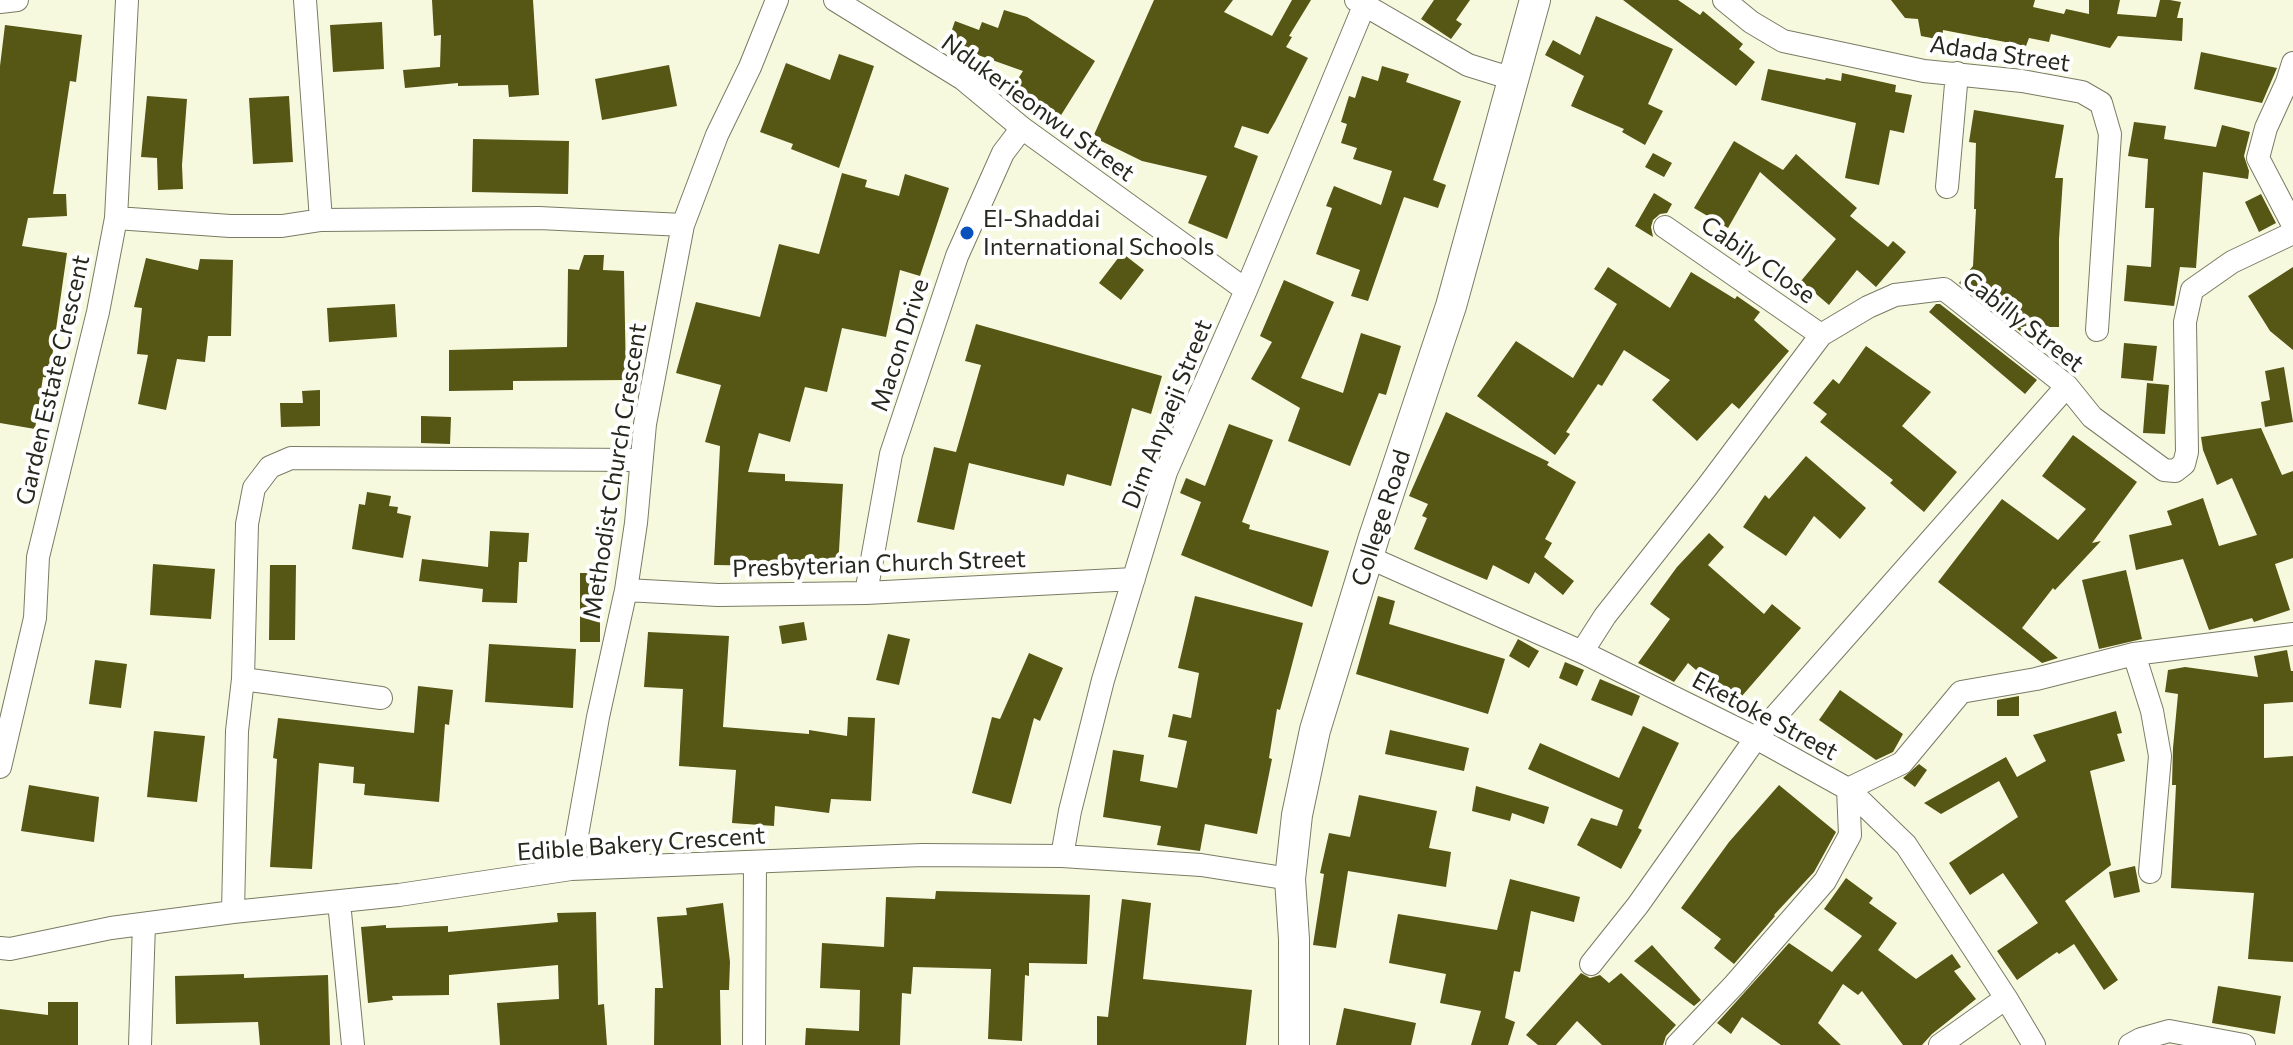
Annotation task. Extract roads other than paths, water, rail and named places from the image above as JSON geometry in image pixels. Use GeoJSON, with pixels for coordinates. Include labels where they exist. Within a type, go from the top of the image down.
{"type":"FeatureCollection","features":[{"type":"Feature","properties":{"kind":"main road","name":"College Road"},"geometry":{"type":"LineString","coordinates":[[1294,1045],[1294,939],[1290,879],[1297,815],[1315,730],[1451,306],[1535,0]]}},
{"type":"Feature","properties":{"kind":"street"},"geometry":{"type":"LineString","coordinates":[[0,2],[17,0]]}},
{"type":"Feature","properties":{"kind":"street","name":"Garden Estate Crescent"},"geometry":{"type":"LineString","coordinates":[[0,767],[35,618],[38,557],[98,312],[116,218],[127,0]]}},
{"type":"Feature","properties":{"kind":"street"},"geometry":{"type":"LineString","coordinates":[[305,0],[321,220]]}},
{"type":"Feature","properties":{"kind":"street","name":"Methodist Church Crescent"},"geometry":{"type":"LineString","coordinates":[[571,869],[595,732],[626,590],[636,523],[640,460],[683,225],[717,135],[750,67],[777,0]]}},
{"type":"Feature","properties":{"kind":"street","name":"Ndukerieonwu Street"},"geometry":{"type":"LineString","coordinates":[[835,0],[963,79],[1022,128],[1246,290]]}},
{"type":"Feature","properties":{"kind":"street","name":"Adada Street"},"geometry":{"type":"LineString","coordinates":[[1724,0],[1751,22],[1783,41],[1924,71],[2082,92],[2101,103],[2110,134],[2097,330]]}},
{"type":"Feature","properties":{"kind":"street"},"geometry":{"type":"LineString","coordinates":[[1360,3],[1468,65],[1500,75],[1513,74]]}},
{"type":"Feature","properties":{"kind":"street","name":"Dim Anyaeji Street"},"geometry":{"type":"LineString","coordinates":[[1062,856],[1070,811],[1103,680],[1166,472],[1246,290],[1360,3]]}},
{"type":"Feature","properties":{"kind":"street"},"geometry":{"type":"LineString","coordinates":[[2293,63],[2266,128],[2258,158],[2293,225]]}},
{"type":"Feature","properties":{"kind":"street"},"geometry":{"type":"LineString","coordinates":[[1947,187],[1957,73]]}},
{"type":"Feature","properties":{"kind":"street","name":"Macon Drive"},"geometry":{"type":"LineString","coordinates":[[866,593],[891,454],[953,270],[1003,153],[1022,128]]}},
{"type":"Feature","properties":{"kind":"street"},"geometry":{"type":"LineString","coordinates":[[116,218],[230,226],[282,226],[321,220],[539,218],[683,225]]}},
{"type":"Feature","properties":{"kind":"street","name":"Cabily Close"},"geometry":{"type":"LineString","coordinates":[[1665,227],[1821,335]]}},
{"type":"Feature","properties":{"kind":"street","name":"Cabilly Street"},"geometry":{"type":"LineString","coordinates":[[1582,652],[1605,616],[1821,335],[1868,307],[1895,295],[1944,289],[2067,386],[2092,417],[2164,470],[2175,471],[2184,464],[2187,452],[2185,322],[2192,290],[2232,262],[2293,233]]}},
{"type":"Feature","properties":{"kind":"street"},"geometry":{"type":"LineString","coordinates":[[1591,964],[1638,905],[1756,738],[2067,386]]}},
{"type":"Feature","properties":{"kind":"street"},"geometry":{"type":"LineString","coordinates":[[233,912],[237,731],[243,679],[247,524],[254,488],[270,467],[291,458],[640,460]]}},
{"type":"Feature","properties":{"kind":"street","name":"Eketoke Street"},"geometry":{"type":"LineString","coordinates":[[1368,557],[1582,652],[1756,738],[1848,789],[1906,845],[2034,1045]]}},
{"type":"Feature","properties":{"kind":"street","name":"Presbyterian Church Street"},"geometry":{"type":"LineString","coordinates":[[626,590],[654,594],[718,595],[866,593],[1134,579]]}},
{"type":"Feature","properties":{"kind":"street"},"geometry":{"type":"LineString","coordinates":[[1677,1045],[1825,881],[1850,835],[1848,789],[1902,763],[1961,692],[2036,679],[2134,654],[2293,634]]}},
{"type":"Feature","properties":{"kind":"street"},"geometry":{"type":"LineString","coordinates":[[2134,654],[2152,711],[2160,756],[2150,872]]}},
{"type":"Feature","properties":{"kind":"street"},"geometry":{"type":"LineString","coordinates":[[243,679],[381,698]]}},
{"type":"Feature","properties":{"kind":"street","name":"Edible Bakery Crescent"},"geometry":{"type":"LineString","coordinates":[[0,948],[10,949],[111,928],[339,902],[571,869],[922,855],[1062,856],[1201,865],[1290,879]]}},
{"type":"Feature","properties":{"kind":"street"},"geometry":{"type":"LineString","coordinates":[[754,1045],[755,862]]}},
{"type":"Feature","properties":{"kind":"street"},"geometry":{"type":"LineString","coordinates":[[339,902],[353,1045]]}},
{"type":"Feature","properties":{"kind":"street"},"geometry":{"type":"LineString","coordinates":[[140,1045],[144,924]]}},
{"type":"Feature","properties":{"kind":"street"},"geometry":{"type":"LineString","coordinates":[[1940,1045],[2006,998]]}},
{"type":"Feature","properties":{"kind":"street"},"geometry":{"type":"LineString","coordinates":[[2130,1045],[2169,1031],[2244,1045]]}},
{"type":"Feature","properties":{"kind":"place","name":"El-Shaddai International Schools"},"geometry":{"type":"Point","coordinates":[967,233]}}]}
